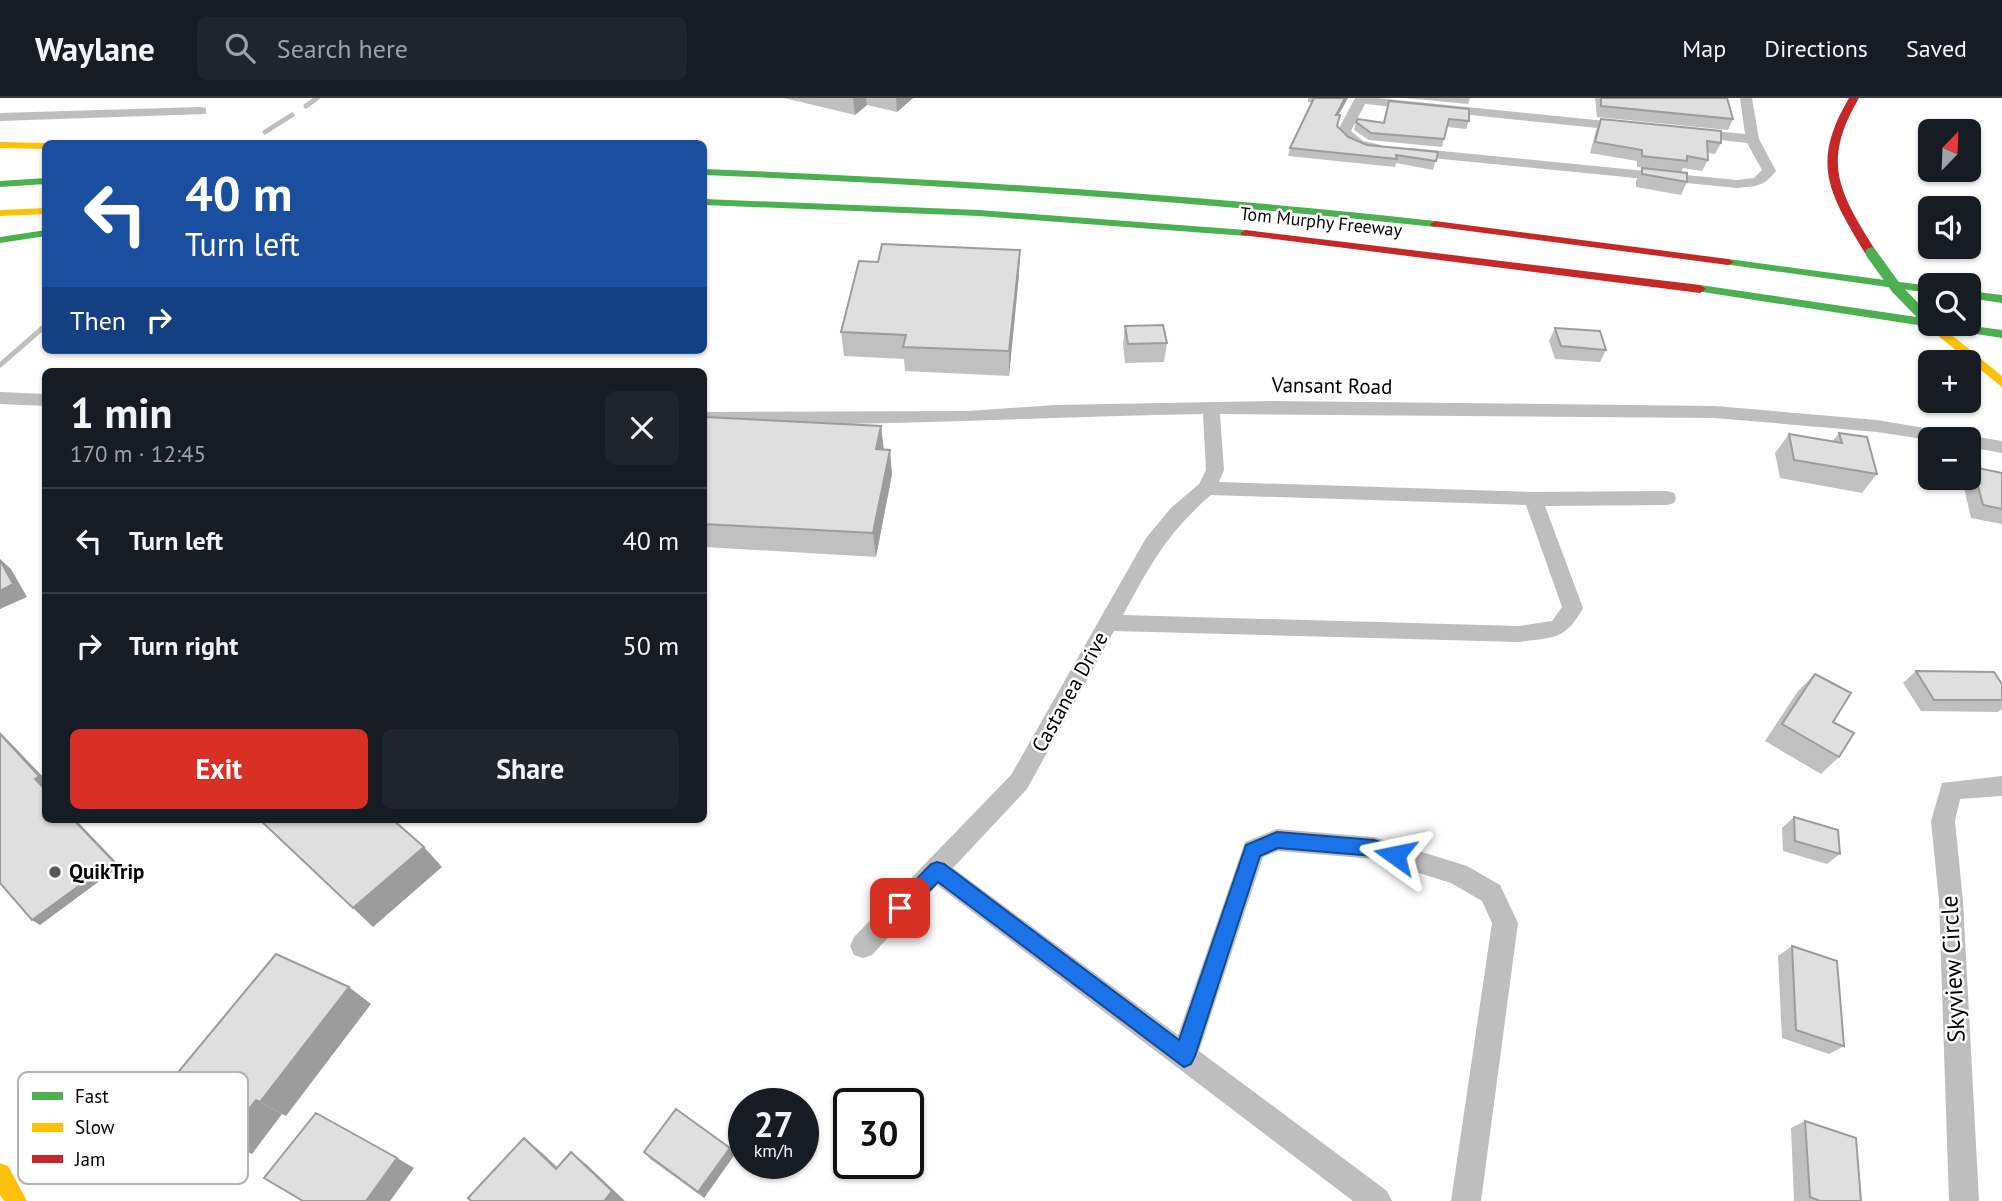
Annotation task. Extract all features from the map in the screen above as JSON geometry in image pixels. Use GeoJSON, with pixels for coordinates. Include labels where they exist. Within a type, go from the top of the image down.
{"type":"FeatureCollection","features":[{"type":"Feature","properties":{"kind":"main road"},"geometry":{"type":"LineString","coordinates":[[1854,98],[1836,125],[1829,151],[1834,182],[1843,204],[1871,253],[1897,289],[1918,309]]}},
{"type":"Feature","properties":{"kind":"main road"},"geometry":{"type":"LineString","coordinates":[[0,145],[42,146]]}},
{"type":"Feature","properties":{"kind":"main road","name":"Tom Murphy Freeway"},"geometry":{"type":"LineString","coordinates":[[707,172],[1017,186],[1291,208],[1918,288]]}},
{"type":"Feature","properties":{"kind":"main road"},"geometry":{"type":"LineString","coordinates":[[0,184],[42,181]]}},
{"type":"Feature","properties":{"kind":"main road","name":"Tom Murphy Freeway"},"geometry":{"type":"LineString","coordinates":[[707,202],[941,212],[1252,234],[1579,272],[1918,321]]}},
{"type":"Feature","properties":{"kind":"main road"},"geometry":{"type":"LineString","coordinates":[[0,213],[42,211]]}},
{"type":"Feature","properties":{"kind":"main road"},"geometry":{"type":"LineString","coordinates":[[0,240],[42,234]]}},
{"type":"Feature","properties":{"kind":"main road"},"geometry":{"type":"LineString","coordinates":[[1981,296],[2002,299]]}},
{"type":"Feature","properties":{"kind":"main road","name":"Tom Murphy Freeway"},"geometry":{"type":"LineString","coordinates":[[1981,331],[2002,334]]}},
{"type":"Feature","properties":{"kind":"main road"},"geometry":{"type":"LineString","coordinates":[[1947,336],[1998,379]]}},
{"type":"Feature","properties":{"kind":"main road"},"geometry":{"type":"LineString","coordinates":[[0,1174],[16,1201]]}},
{"type":"Feature","properties":{"kind":"street"},"geometry":{"type":"LineString","coordinates":[[1634,128],[1361,99],[1344,132],[1365,147],[1737,184],[1758,182],[1769,171],[1752,139],[1742,100]]}},
{"type":"Feature","properties":{"kind":"street"},"geometry":{"type":"LineString","coordinates":[[0,117],[201,111]]}},
{"type":"Feature","properties":{"kind":"street"},"geometry":{"type":"LineString","coordinates":[[1675,132],[1752,139]]}},
{"type":"Feature","properties":{"kind":"street"},"geometry":{"type":"LineString","coordinates":[[0,398],[42,401]]}},
{"type":"Feature","properties":{"kind":"street"},"geometry":{"type":"LineString","coordinates":[[1211,408],[1215,470],[1207,488],[1533,499],[1667,498]]}},
{"type":"Feature","properties":{"kind":"street","name":"Vansant Road"},"geometry":{"type":"LineString","coordinates":[[707,418],[968,417],[1055,411],[1211,408],[1715,412],[1877,426],[1918,432]]}},
{"type":"Feature","properties":{"kind":"street"},"geometry":{"type":"LineString","coordinates":[[1981,443],[2002,447]]}},
{"type":"Feature","properties":{"kind":"street","name":"Castanea Drive"},"geometry":{"type":"LineString","coordinates":[[863,946],[1019,782],[1153,543],[1178,513],[1207,488]]}},
{"type":"Feature","properties":{"kind":"street"},"geometry":{"type":"LineString","coordinates":[[1108,623],[1519,634],[1558,628],[1573,608],[1533,499]]}},
{"type":"Feature","properties":{"kind":"street","name":"Skyview Circle"},"geometry":{"type":"LineString","coordinates":[[1964,1201],[1951,901],[1943,821],[1950,790],[2002,786]]}},
{"type":"Feature","properties":{"kind":"street"},"geometry":{"type":"LineString","coordinates":[[1184,1056],[1253,850],[1277,840],[1374,848],[1458,874],[1491,893],[1505,923],[1466,1201]]}},
{"type":"Feature","properties":{"kind":"street"},"geometry":{"type":"LineString","coordinates":[[937,870],[1377,1201]]}},
{"type":"Feature","properties":{"kind":"building"},"geometry":{"type":"Polygon","coordinates":[[[1314,98],[1345,98],[1336,115],[1340,115],[1337,126],[1348,137],[1367,145],[1438,152],[1436,161],[1396,155],[1397,159],[1290,148],[1314,98]]]}},
{"type":"Feature","properties":{"kind":"building"},"geometry":{"type":"Polygon","coordinates":[[[1601,98],[1727,98],[1733,119],[1601,106],[1601,98]]]}},
{"type":"Feature","properties":{"kind":"building"},"geometry":{"type":"Polygon","coordinates":[[[1389,101],[1469,109],[1469,121],[1449,119],[1444,139],[1371,133],[1356,122],[1358,119],[1384,123],[1389,101]]]}},
{"type":"Feature","properties":{"kind":"building"},"geometry":{"type":"Polygon","coordinates":[[[1601,119],[1721,131],[1721,143],[1707,141],[1708,160],[1687,156],[1687,161],[1642,156],[1642,150],[1595,142],[1601,119]]]}},
{"type":"Feature","properties":{"kind":"building"},"geometry":{"type":"Polygon","coordinates":[[[1642,168],[1687,173],[1687,182],[1642,174],[1642,168]]]}},
{"type":"Feature","properties":{"kind":"building"},"geometry":{"type":"Polygon","coordinates":[[[882,244],[1020,250],[1009,351],[903,347],[906,335],[841,332],[859,261],[878,262],[882,244]]]}},
{"type":"Feature","properties":{"kind":"building"},"geometry":{"type":"Polygon","coordinates":[[[1163,325],[1167,343],[1128,344],[1125,326],[1163,325]]]}},
{"type":"Feature","properties":{"kind":"building"},"geometry":{"type":"Polygon","coordinates":[[[1555,328],[1600,331],[1606,350],[1561,346],[1555,328]]]}},
{"type":"Feature","properties":{"kind":"building"},"geometry":{"type":"Polygon","coordinates":[[[707,417],[881,426],[876,449],[890,450],[873,533],[707,524],[707,417]]]}},
{"type":"Feature","properties":{"kind":"building"},"geometry":{"type":"Polygon","coordinates":[[[1839,433],[1867,437],[1877,474],[1794,460],[1789,434],[1842,443],[1839,433]]]}},
{"type":"Feature","properties":{"kind":"building"},"geometry":{"type":"Polygon","coordinates":[[[1981,469],[2002,473],[2002,509],[1983,505],[1979,490],[1981,469]]]}},
{"type":"Feature","properties":{"kind":"building"},"geometry":{"type":"Polygon","coordinates":[[[0,560],[13,584],[0,591],[0,560]]]}},
{"type":"Feature","properties":{"kind":"building"},"geometry":{"type":"Polygon","coordinates":[[[1916,671],[1994,672],[2002,684],[2002,700],[1934,700],[1916,671]]]}},
{"type":"Feature","properties":{"kind":"building"},"geometry":{"type":"Polygon","coordinates":[[[1815,674],[1851,693],[1833,722],[1854,733],[1839,757],[1782,724],[1815,674]]]}},
{"type":"Feature","properties":{"kind":"building","name":"QuikTrip"},"geometry":{"type":"Polygon","coordinates":[[[0,734],[39,776],[35,779],[42,786],[42,823],[77,823],[113,861],[32,920],[0,883],[0,734]]]}},
{"type":"Feature","properties":{"kind":"building"},"geometry":{"type":"Polygon","coordinates":[[[1794,817],[1838,830],[1840,854],[1795,841],[1794,817]]]}},
{"type":"Feature","properties":{"kind":"building"},"geometry":{"type":"Polygon","coordinates":[[[263,823],[397,823],[424,847],[353,908],[263,823]]]}},
{"type":"Feature","properties":{"kind":"building"},"geometry":{"type":"Polygon","coordinates":[[[1792,946],[1837,961],[1844,1046],[1796,1030],[1792,946]]]}},
{"type":"Feature","properties":{"kind":"building"},"geometry":{"type":"Polygon","coordinates":[[[276,954],[349,987],[260,1102],[256,1100],[248,1110],[248,1072],[178,1072],[276,954]]]}},
{"type":"Feature","properties":{"kind":"building"},"geometry":{"type":"Polygon","coordinates":[[[676,1109],[728,1147],[728,1151],[698,1192],[644,1152],[676,1109]]]}},
{"type":"Feature","properties":{"kind":"building"},"geometry":{"type":"Polygon","coordinates":[[[316,1113],[397,1158],[366,1201],[303,1201],[264,1178],[316,1113]]]}},
{"type":"Feature","properties":{"kind":"building"},"geometry":{"type":"Polygon","coordinates":[[[1805,1121],[1856,1138],[1861,1201],[1820,1201],[1810,1197],[1805,1121]]]}},
{"type":"Feature","properties":{"kind":"building"},"geometry":{"type":"Polygon","coordinates":[[[524,1138],[556,1169],[571,1152],[612,1191],[604,1201],[471,1201],[468,1198],[524,1138]]]}},
{"type":"Feature","properties":{"kind":"waterway"},"geometry":{"type":"LineString","coordinates":[[306,106],[317,98]]}},
{"type":"Feature","properties":{"kind":"waterway"},"geometry":{"type":"LineString","coordinates":[[265,132],[292,115]]}},
{"type":"Feature","properties":{"kind":"waterway"},"geometry":{"type":"LineString","coordinates":[[0,365],[42,328]]}},
{"type":"Feature","properties":{"kind":"traffic: fast"},"geometry":{"type":"LineString","coordinates":[[707,172],[1070,191],[1253,205],[1435,224]]}},
{"type":"Feature","properties":{"kind":"traffic: fast"},"geometry":{"type":"LineString","coordinates":[[0,184],[42,181]]}},
{"type":"Feature","properties":{"kind":"traffic: fast"},"geometry":{"type":"LineString","coordinates":[[707,202],[979,213],[1246,233]]}},
{"type":"Feature","properties":{"kind":"traffic: fast"},"geometry":{"type":"LineString","coordinates":[[0,240],[42,234]]}},
{"type":"Feature","properties":{"kind":"traffic: fast"},"geometry":{"type":"LineString","coordinates":[[1871,253],[1897,289],[1918,311]]}},
{"type":"Feature","properties":{"kind":"traffic: fast"},"geometry":{"type":"LineString","coordinates":[[1728,262],[1918,288]]}},
{"type":"Feature","properties":{"kind":"traffic: fast"},"geometry":{"type":"LineString","coordinates":[[1700,289],[1918,321]]}},
{"type":"Feature","properties":{"kind":"traffic: fast"},"geometry":{"type":"LineString","coordinates":[[1981,296],[2002,299]]}},
{"type":"Feature","properties":{"kind":"traffic: fast"},"geometry":{"type":"LineString","coordinates":[[1981,331],[2002,334]]}},
{"type":"Feature","properties":{"kind":"traffic: slow"},"geometry":{"type":"LineString","coordinates":[[0,145],[42,146]]}},
{"type":"Feature","properties":{"kind":"traffic: slow"},"geometry":{"type":"LineString","coordinates":[[0,213],[42,211]]}},
{"type":"Feature","properties":{"kind":"traffic: slow"},"geometry":{"type":"LineString","coordinates":[[1945,336],[2002,383]]}},
{"type":"Feature","properties":{"kind":"traffic: slow"},"geometry":{"type":"LineString","coordinates":[[0,1174],[16,1201]]}},
{"type":"Feature","properties":{"kind":"traffic: jam"},"geometry":{"type":"LineString","coordinates":[[1854,98],[1841,120],[1831,159],[1839,195],[1871,253]]}},
{"type":"Feature","properties":{"kind":"traffic: jam"},"geometry":{"type":"LineString","coordinates":[[1435,224],[1728,262]]}},
{"type":"Feature","properties":{"kind":"traffic: jam"},"geometry":{"type":"LineString","coordinates":[[1246,233],[1700,289]]}},
{"type":"Feature","properties":{"kind":"place","name":"QuikTrip"},"geometry":{"type":"Point","coordinates":[55,872]}},
{"type":"Feature","properties":{"kind":"route"},"geometry":{"type":"LineString","coordinates":[[900,908],[937,870],[1184,1056],[1253,850],[1277,840],[1374,848],[1395,855]]}}]}
